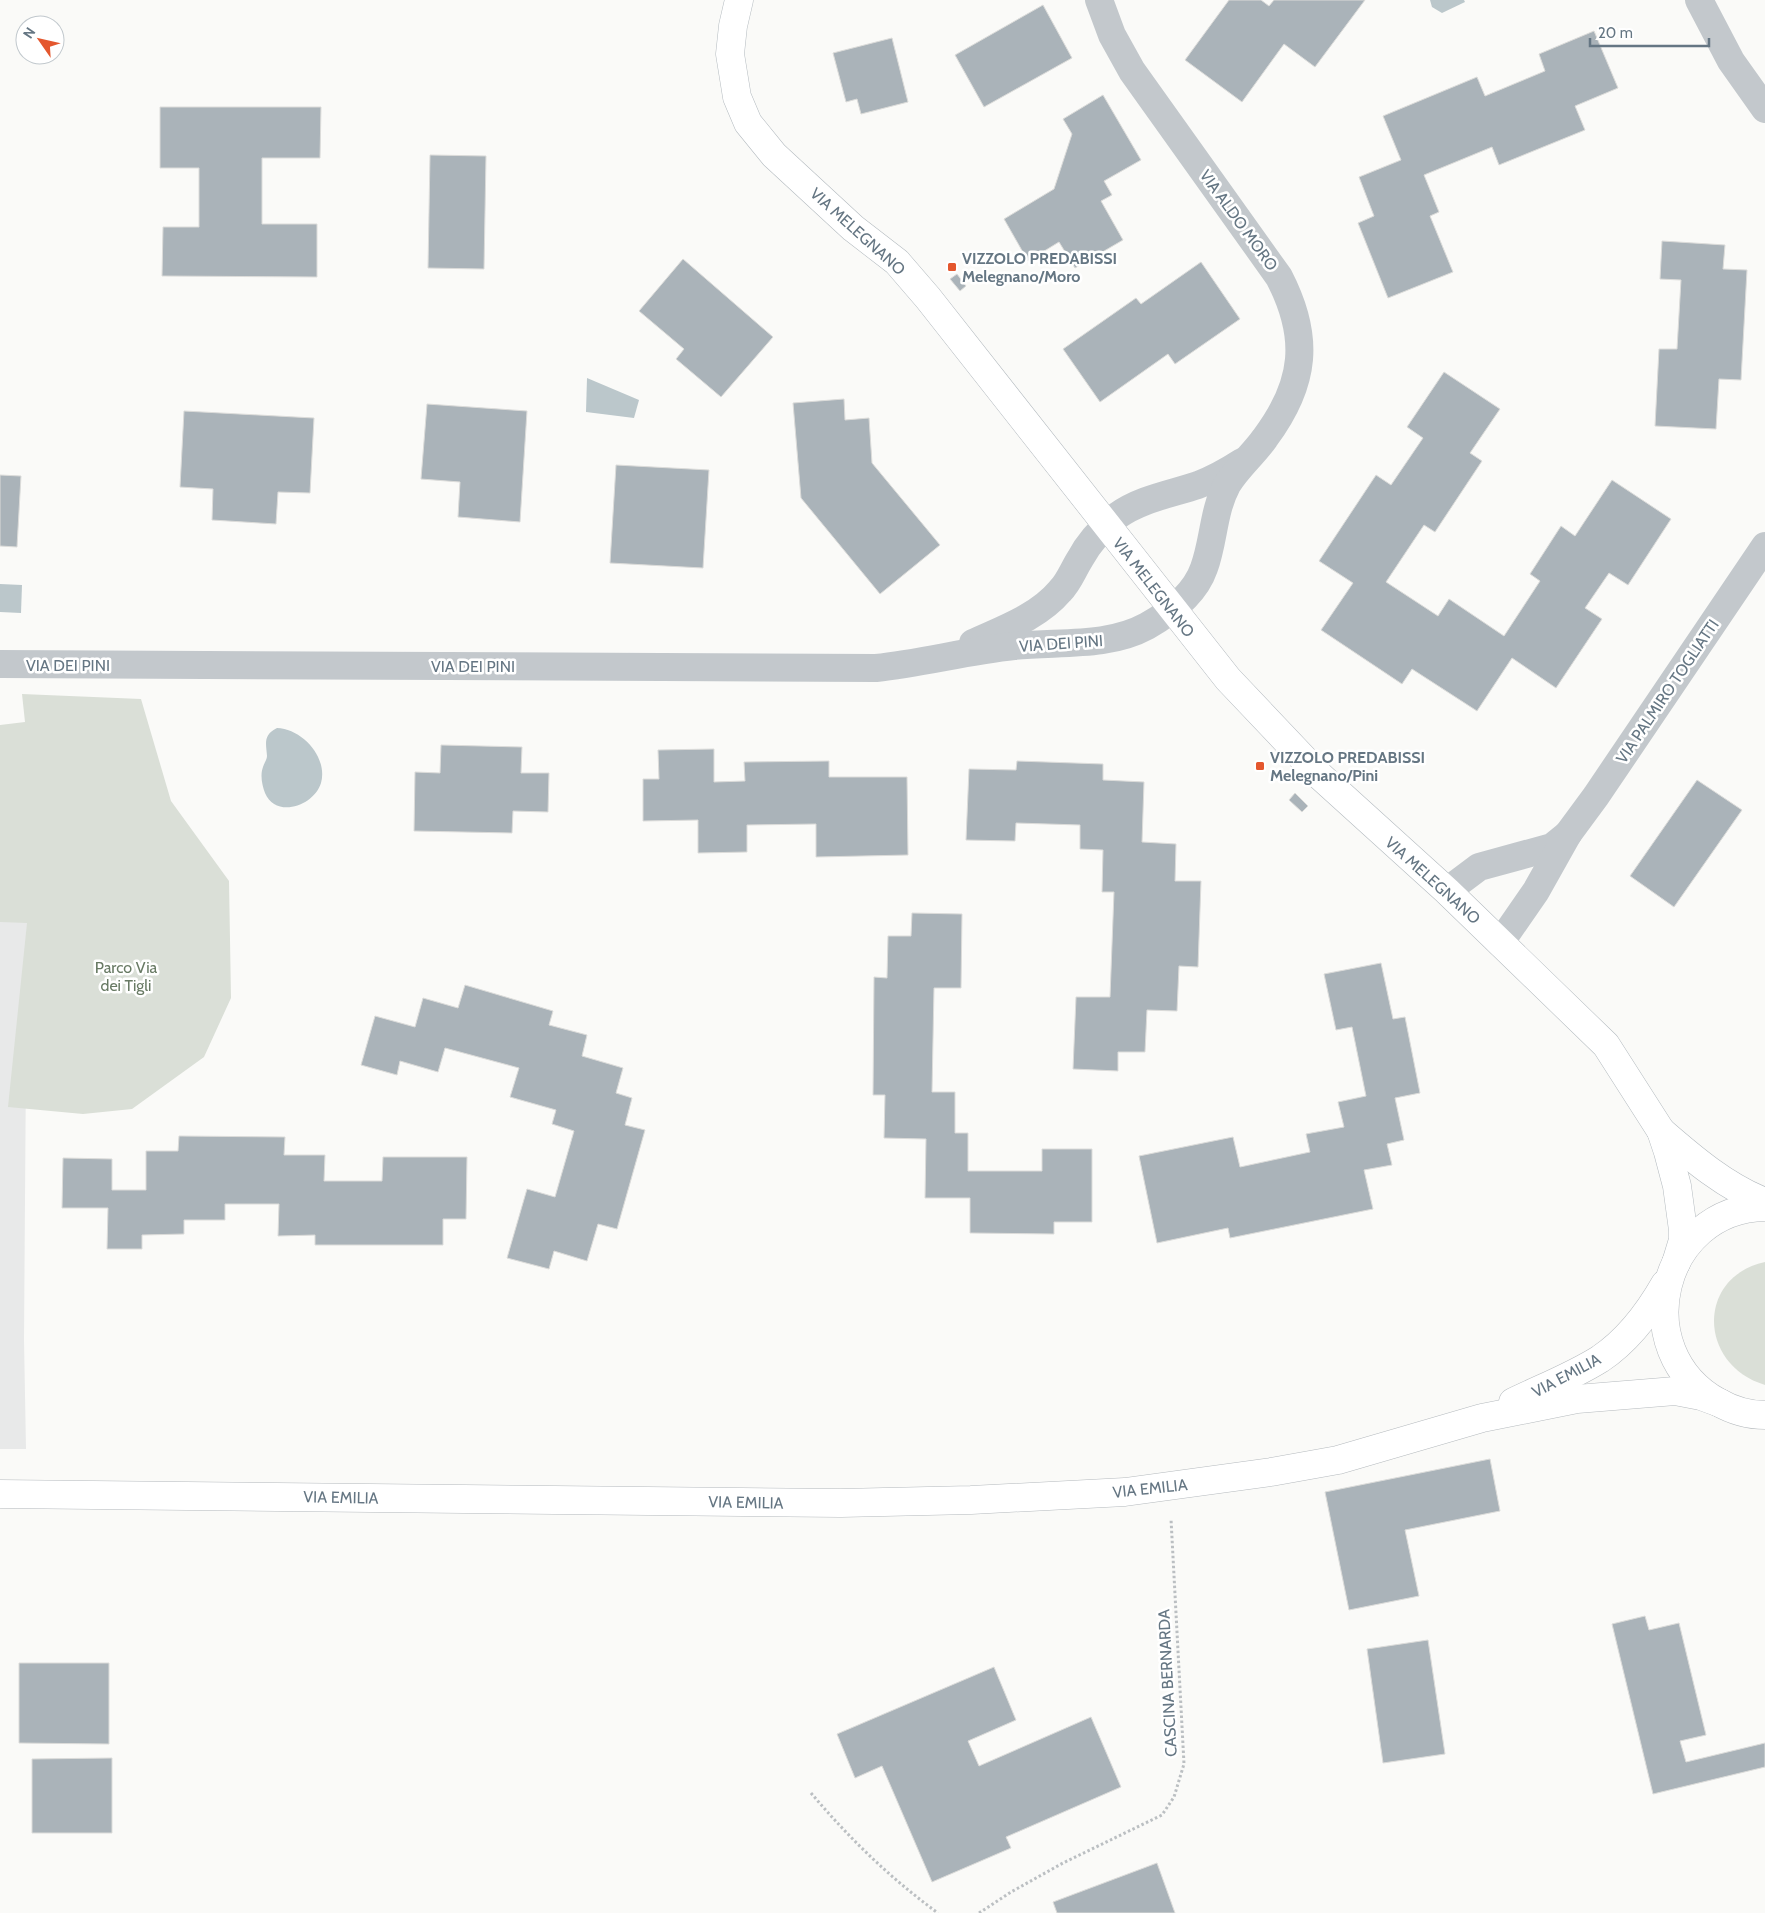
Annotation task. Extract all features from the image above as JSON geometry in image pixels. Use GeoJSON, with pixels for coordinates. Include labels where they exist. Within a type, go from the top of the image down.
{"type":"FeatureCollection","features":[{"type":"Feature","properties":{"kind":"main road","name":"VIA MELEGNANO"},"geometry":{"type":"LineString","coordinates":[[739,0],[732,26],[730,54],[737,97],[748,123],[774,155],[853,228],[897,262],[928,298],[1171,610],[1228,679],[1271,727],[1372,825],[1447,891],[1606,1045],[1661,1131],[1677,1186],[1683,1230],[1683,1240],[1674,1266]]}},
{"type":"Feature","properties":{"kind":"main road","name":"VIA MELEGNANO"},"geometry":{"type":"LineString","coordinates":[[1661,1131],[1702,1165],[1743,1191],[1765,1202]]}},
{"type":"Feature","properties":{"kind":"main road"},"geometry":{"type":"LineString","coordinates":[[1720,1403],[1693,1384],[1680,1367],[1670,1347],[1664,1320],[1664,1304],[1674,1266],[1691,1240],[1717,1220],[1737,1211],[1765,1207]]}},
{"type":"Feature","properties":{"kind":"main road","name":"VIA EMILIA"},"geometry":{"type":"LineString","coordinates":[[1482,1418],[1600,1359],[1642,1318],[1654,1302],[1674,1266]]}},
{"type":"Feature","properties":{"kind":"main road","name":"VIA EMILIA"},"geometry":{"type":"LineString","coordinates":[[0,1494],[841,1503],[971,1500],[1125,1492],[1338,1460],[1482,1418],[1578,1399],[1657,1390],[1688,1392],[1761,1416]]}},
{"type":"Feature","properties":{"kind":"street","name":"VIA ALDO MORO"},"geometry":{"type":"LineString","coordinates":[[1099,0],[1112,35],[1132,71],[1279,277],[1292,302],[1300,329],[1300,358],[1294,384],[1283,411],[1254,453],[1228,484],[1215,519],[1204,568],[1197,582],[1185,598],[1171,610]]}},
{"type":"Feature","properties":{"kind":"street"},"geometry":{"type":"LineString","coordinates":[[1699,0],[1731,61],[1765,109]]}},
{"type":"Feature","properties":{"kind":"street","name":"VIA ALDO MORO"},"geometry":{"type":"LineString","coordinates":[[1105,526],[1133,507],[1201,484],[1226,472],[1254,453]]}},
{"type":"Feature","properties":{"kind":"street","name":"VIA DEI PINI"},"geometry":{"type":"LineString","coordinates":[[944,656],[1027,618],[1048,604],[1061,591],[1085,550],[1105,526]]}},
{"type":"Feature","properties":{"kind":"street","name":"VIA PALMIRO TOGLIATTI"},"geometry":{"type":"LineString","coordinates":[[1500,943],[1536,891],[1568,834],[1596,796],[1765,546]]}},
{"type":"Feature","properties":{"kind":"street","name":"VIA DEI PINI"},"geometry":{"type":"LineString","coordinates":[[0,664],[876,668],[1013,646],[1111,639],[1146,626],[1171,610]]}},
{"type":"Feature","properties":{"kind":"street","name":"VIA PALMIRO TOGLIATTI"},"geometry":{"type":"LineString","coordinates":[[1447,891],[1479,867],[1552,847],[1568,834]]}},
{"type":"Feature","properties":{"kind":"path","name":"CASCINA BERNARDA"},"geometry":{"type":"LineString","coordinates":[[979,1913],[1011,1892],[1046,1873],[1162,1815],[1174,1797],[1184,1764],[1170,1486]]}},
{"type":"Feature","properties":{"kind":"path"},"geometry":{"type":"LineString","coordinates":[[811,1793],[846,1834],[903,1888],[938,1913]]}},
{"type":"Feature","properties":{"kind":"shaded area"},"geometry":{"type":"Polygon","coordinates":[[[1430,0],[1464,0],[1465,2],[1442,13],[1432,7],[1430,0]]]}},
{"type":"Feature","properties":{"kind":"shaded area"},"geometry":{"type":"Polygon","coordinates":[[[587,378],[639,400],[634,418],[586,412],[587,378]]]}},
{"type":"Feature","properties":{"kind":"shaded area"},"geometry":{"type":"Polygon","coordinates":[[[0,584],[22,585],[21,613],[0,612],[0,584]]]}},
{"type":"Feature","properties":{"kind":"shaded area"},"geometry":{"type":"Polygon","coordinates":[[[277,728],[287,730],[304,739],[311,746],[321,764],[321,783],[317,791],[311,798],[294,806],[277,806],[270,801],[262,783],[262,770],[267,757],[266,740],[269,734],[277,728]]]}},
{"type":"Feature","properties":{"kind":"shaded area"},"geometry":{"type":"Polygon","coordinates":[[[0,922],[27,922],[24,1340],[26,1449],[0,1449],[0,922]]]}},
{"type":"Feature","properties":{"kind":"green space","name":"Parco Via dei Tigli"},"geometry":{"type":"Polygon","coordinates":[[[22,694],[141,699],[171,801],[229,881],[231,998],[204,1057],[132,1109],[83,1114],[8,1107],[27,923],[0,922],[0,725],[25,722],[22,694]]]}},
{"type":"Feature","properties":{"kind":"green space"},"geometry":{"type":"Polygon","coordinates":[[[1765,1262],[1765,1385],[1743,1375],[1727,1359],[1717,1341],[1714,1322],[1717,1302],[1726,1285],[1742,1271],[1765,1262]]]}},
{"type":"Feature","properties":{"kind":"building"},"geometry":{"type":"Polygon","coordinates":[[[1229,0],[1261,0],[1269,6],[1274,0],[1365,0],[1315,67],[1284,44],[1242,102],[1185,60],[1229,0]]]}},
{"type":"Feature","properties":{"kind":"building"},"geometry":{"type":"Polygon","coordinates":[[[1043,5],[1072,58],[984,107],[955,55],[1043,5]]]}},
{"type":"Feature","properties":{"kind":"building"},"geometry":{"type":"Polygon","coordinates":[[[1594,31],[1618,88],[1575,106],[1585,130],[1499,165],[1492,147],[1424,175],[1439,212],[1430,216],[1453,272],[1388,298],[1358,223],[1374,216],[1359,177],[1401,160],[1383,116],[1477,77],[1485,96],[1545,71],[1539,54],[1594,31]]]}},
{"type":"Feature","properties":{"kind":"building"},"geometry":{"type":"Polygon","coordinates":[[[892,38],[908,102],[861,114],[857,99],[846,102],[833,53],[892,38]]]}},
{"type":"Feature","properties":{"kind":"building"},"geometry":{"type":"Polygon","coordinates":[[[1103,95],[1141,160],[1104,181],[1112,195],[1101,201],[1123,240],[1075,268],[1059,242],[1028,261],[1004,219],[1054,189],[1072,134],[1063,119],[1103,95]]]}},
{"type":"Feature","properties":{"kind":"building"},"geometry":{"type":"Polygon","coordinates":[[[160,107],[321,107],[320,158],[262,158],[262,224],[317,224],[317,277],[162,276],[163,227],[199,227],[199,168],[160,168],[160,107]]]}},
{"type":"Feature","properties":{"kind":"building"},"geometry":{"type":"Polygon","coordinates":[[[430,155],[486,156],[484,269],[428,268],[430,155]]]}},
{"type":"Feature","properties":{"kind":"building"},"geometry":{"type":"Polygon","coordinates":[[[1662,241],[1725,245],[1723,269],[1747,270],[1741,380],[1719,379],[1716,429],[1655,426],[1659,349],[1677,349],[1681,280],[1660,279],[1662,241]]]}},
{"type":"Feature","properties":{"kind":"building"},"geometry":{"type":"Polygon","coordinates":[[[683,259],[773,337],[721,397],[676,359],[684,349],[639,311],[683,259]]]}},
{"type":"Feature","properties":{"kind":"building"},"geometry":{"type":"Polygon","coordinates":[[[1201,262],[1240,319],[1175,364],[1168,354],[1100,402],[1063,349],[1136,298],[1141,304],[1201,262]]]}},
{"type":"Feature","properties":{"kind":"building"},"geometry":{"type":"Polygon","coordinates":[[[957,274],[966,286],[960,291],[950,279],[957,274]]]}},
{"type":"Feature","properties":{"kind":"building"},"geometry":{"type":"Polygon","coordinates":[[[1444,372],[1500,409],[1470,453],[1482,461],[1435,532],[1424,525],[1386,582],[1438,616],[1449,599],[1504,636],[1540,581],[1530,574],[1561,526],[1575,536],[1612,480],[1671,519],[1628,585],[1609,573],[1585,608],[1602,619],[1556,688],[1512,658],[1477,711],[1412,669],[1402,684],[1321,630],[1353,583],[1319,561],[1376,475],[1391,485],[1423,438],[1407,427],[1444,372]]]}},
{"type":"Feature","properties":{"kind":"building"},"geometry":{"type":"Polygon","coordinates":[[[844,399],[845,420],[869,418],[872,463],[940,545],[880,594],[801,498],[793,403],[844,399]]]}},
{"type":"Feature","properties":{"kind":"building"},"geometry":{"type":"Polygon","coordinates":[[[427,404],[527,411],[520,522],[458,517],[460,482],[421,479],[427,404]]]}},
{"type":"Feature","properties":{"kind":"building"},"geometry":{"type":"Polygon","coordinates":[[[184,411],[314,418],[310,493],[278,492],[276,524],[212,520],[213,489],[180,487],[184,411]]]}},
{"type":"Feature","properties":{"kind":"building"},"geometry":{"type":"Polygon","coordinates":[[[616,465],[709,470],[703,568],[610,563],[616,465]]]}},
{"type":"Feature","properties":{"kind":"building"},"geometry":{"type":"Polygon","coordinates":[[[0,475],[21,476],[17,547],[0,546],[0,475]]]}},
{"type":"Feature","properties":{"kind":"building"},"geometry":{"type":"Polygon","coordinates":[[[441,745],[522,747],[521,773],[549,773],[548,812],[513,811],[512,833],[414,831],[415,772],[440,773],[441,745]]]}},
{"type":"Feature","properties":{"kind":"building"},"geometry":{"type":"Polygon","coordinates":[[[714,749],[714,782],[745,781],[744,762],[829,761],[829,777],[907,777],[908,855],[816,857],[816,824],[747,825],[747,852],[698,853],[698,820],[643,821],[643,779],[659,779],[658,750],[714,749]]]}},
{"type":"Feature","properties":{"kind":"building"},"geometry":{"type":"Polygon","coordinates":[[[1017,761],[1103,764],[1103,780],[1144,782],[1142,842],[1176,844],[1175,881],[1201,881],[1198,967],[1179,966],[1177,1011],[1147,1010],[1145,1052],[1118,1052],[1118,1071],[1073,1069],[1076,997],[1110,997],[1114,892],[1102,892],[1103,850],[1080,849],[1080,825],[1016,823],[1015,841],[966,840],[969,769],[1016,770],[1017,761]]]}},
{"type":"Feature","properties":{"kind":"building"},"geometry":{"type":"Polygon","coordinates":[[[1697,780],[1742,810],[1674,907],[1630,876],[1697,780]]]}},
{"type":"Feature","properties":{"kind":"building"},"geometry":{"type":"Polygon","coordinates":[[[1295,793],[1308,806],[1302,812],[1289,800],[1295,793]]]}},
{"type":"Feature","properties":{"kind":"building"},"geometry":{"type":"Polygon","coordinates":[[[912,913],[962,914],[961,988],[934,988],[932,1092],[955,1092],[955,1133],[968,1133],[968,1171],[1042,1171],[1042,1149],[1092,1149],[1092,1222],[1054,1222],[1054,1234],[970,1233],[970,1198],[925,1198],[926,1139],[884,1138],[885,1095],[873,1095],[874,977],[887,978],[888,936],[911,936],[912,913]]]}},
{"type":"Feature","properties":{"kind":"building"},"geometry":{"type":"Polygon","coordinates":[[[1381,963],[1393,1019],[1405,1017],[1420,1093],[1395,1098],[1404,1140],[1387,1144],[1392,1165],[1364,1170],[1373,1209],[1230,1238],[1228,1228],[1157,1243],[1139,1156],[1233,1137],[1240,1167],[1310,1152],[1306,1134],[1344,1127],[1338,1102],[1366,1096],[1352,1027],[1336,1030],[1324,974],[1381,963]]]}},
{"type":"Feature","properties":{"kind":"building"},"geometry":{"type":"Polygon","coordinates":[[[465,985],[553,1011],[549,1025],[587,1035],[582,1056],[623,1068],[616,1093],[632,1098],[625,1125],[645,1130],[617,1229],[598,1224],[587,1261],[554,1251],[549,1269],[507,1258],[527,1189],[555,1197],[574,1131],[552,1124],[556,1110],[510,1097],[519,1068],[445,1048],[438,1072],[400,1061],[397,1075],[361,1065],[375,1016],[415,1027],[423,998],[458,1008],[465,985]]]}},
{"type":"Feature","properties":{"kind":"building"},"geometry":{"type":"Polygon","coordinates":[[[179,1136],[285,1137],[284,1155],[325,1155],[324,1181],[382,1181],[383,1157],[467,1157],[466,1219],[443,1219],[443,1245],[315,1245],[315,1235],[278,1236],[279,1204],[225,1204],[225,1220],[184,1220],[184,1234],[142,1235],[142,1249],[107,1249],[108,1208],[62,1208],[63,1158],[112,1159],[112,1190],[146,1190],[146,1151],[178,1151],[179,1136]]]}},
{"type":"Feature","properties":{"kind":"building"},"geometry":{"type":"Polygon","coordinates":[[[1490,1459],[1500,1511],[1405,1530],[1419,1596],[1349,1610],[1325,1492],[1490,1459]]]}},
{"type":"Feature","properties":{"kind":"building"},"geometry":{"type":"Polygon","coordinates":[[[1645,1616],[1649,1630],[1679,1623],[1706,1735],[1680,1741],[1686,1762],[1765,1743],[1765,1767],[1653,1794],[1612,1624],[1645,1616]]]}},
{"type":"Feature","properties":{"kind":"building"},"geometry":{"type":"Polygon","coordinates":[[[1428,1640],[1445,1754],[1383,1763],[1367,1649],[1428,1640]]]}},
{"type":"Feature","properties":{"kind":"building"},"geometry":{"type":"Polygon","coordinates":[[[19,1663],[109,1663],[109,1744],[19,1743],[19,1663]]]}},
{"type":"Feature","properties":{"kind":"building"},"geometry":{"type":"Polygon","coordinates":[[[994,1667],[1016,1720],[968,1741],[979,1766],[1091,1717],[1121,1787],[1006,1837],[1011,1848],[932,1882],[882,1766],[855,1778],[837,1734],[994,1667]]]}},
{"type":"Feature","properties":{"kind":"building"},"geometry":{"type":"Polygon","coordinates":[[[112,1758],[112,1833],[32,1833],[32,1759],[112,1758]]]}},
{"type":"Feature","properties":{"kind":"building"},"geometry":{"type":"Polygon","coordinates":[[[1157,1863],[1175,1913],[1057,1913],[1053,1902],[1157,1863]]]}},
{"type":"Feature","properties":{"kind":"place","name":"VIZZOLO PREDABISSI Melegnano/Moro"},"geometry":{"type":"Point","coordinates":[952,267]}},
{"type":"Feature","properties":{"kind":"place","name":"VIZZOLO PREDABISSI Melegnano/Pini"},"geometry":{"type":"Point","coordinates":[1260,766]}}]}
